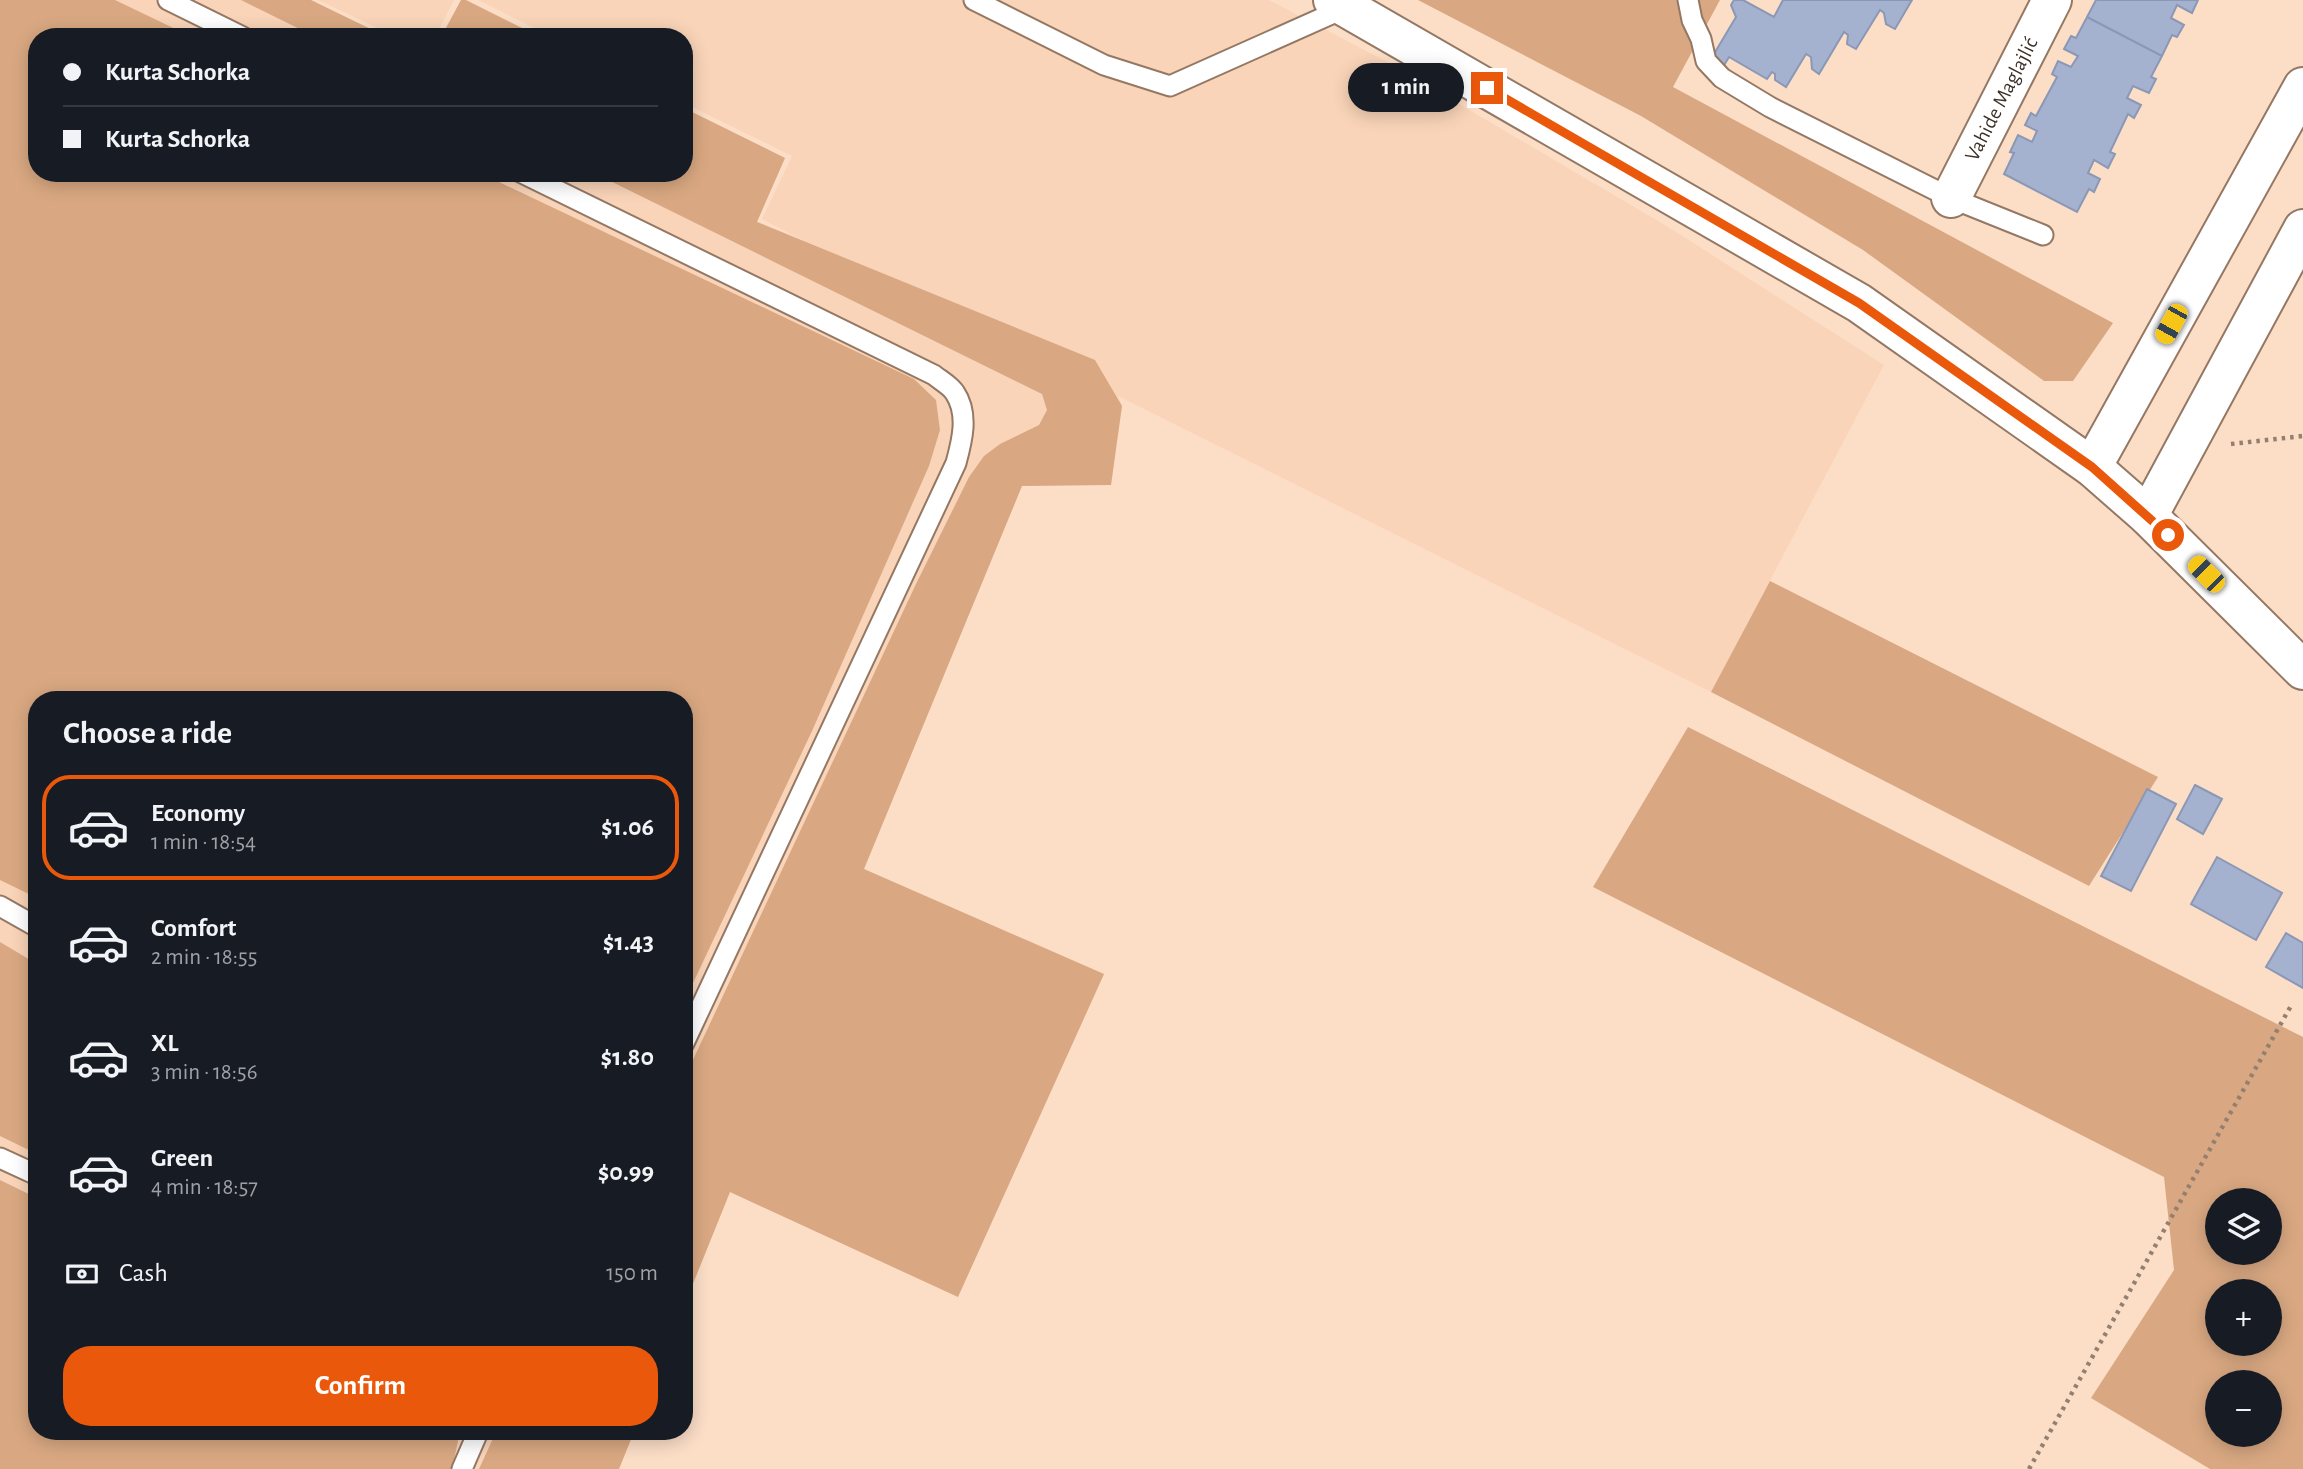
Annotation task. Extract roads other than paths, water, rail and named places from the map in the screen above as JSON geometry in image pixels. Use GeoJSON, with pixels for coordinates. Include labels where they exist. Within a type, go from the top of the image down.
{"type":"FeatureCollection","features":[{"type":"Feature","properties":{"kind":"main road","name":"Vahide Maglajlić"},"geometry":{"type":"LineString","coordinates":[[1951,198],[2052,0]]}},
{"type":"Feature","properties":{"kind":"main road"},"geometry":{"type":"LineString","coordinates":[[1340,4],[1859,303],[2092,467],[2148,516],[2303,670]]}},
{"type":"Feature","properties":{"kind":"main road"},"geometry":{"type":"LineString","coordinates":[[2092,467],[2303,87]]}},
{"type":"Feature","properties":{"kind":"main road"},"geometry":{"type":"LineString","coordinates":[[2148,516],[2303,229]]}},
{"type":"Feature","properties":{"kind":"lane"},"geometry":{"type":"LineString","coordinates":[[168,0],[225,28]]}},
{"type":"Feature","properties":{"kind":"lane"},"geometry":{"type":"LineString","coordinates":[[974,0],[1104,65],[1170,86],[1340,4]]}},
{"type":"Feature","properties":{"kind":"lane"},"geometry":{"type":"LineString","coordinates":[[1688,0],[1706,61],[1722,78],[1770,107],[1951,198],[2043,234]]}},
{"type":"Feature","properties":{"kind":"lane"},"geometry":{"type":"LineString","coordinates":[[540,182],[934,375],[955,393],[963,418],[962,440],[956,463],[693,1024]]}},
{"type":"Feature","properties":{"kind":"lane"},"geometry":{"type":"LineString","coordinates":[[0,906],[28,922]]}},
{"type":"Feature","properties":{"kind":"lane"},"geometry":{"type":"LineString","coordinates":[[0,1158],[28,1171]]}},
{"type":"Feature","properties":{"kind":"lane"},"geometry":{"type":"LineString","coordinates":[[462,1469],[475,1440]]}}]}
